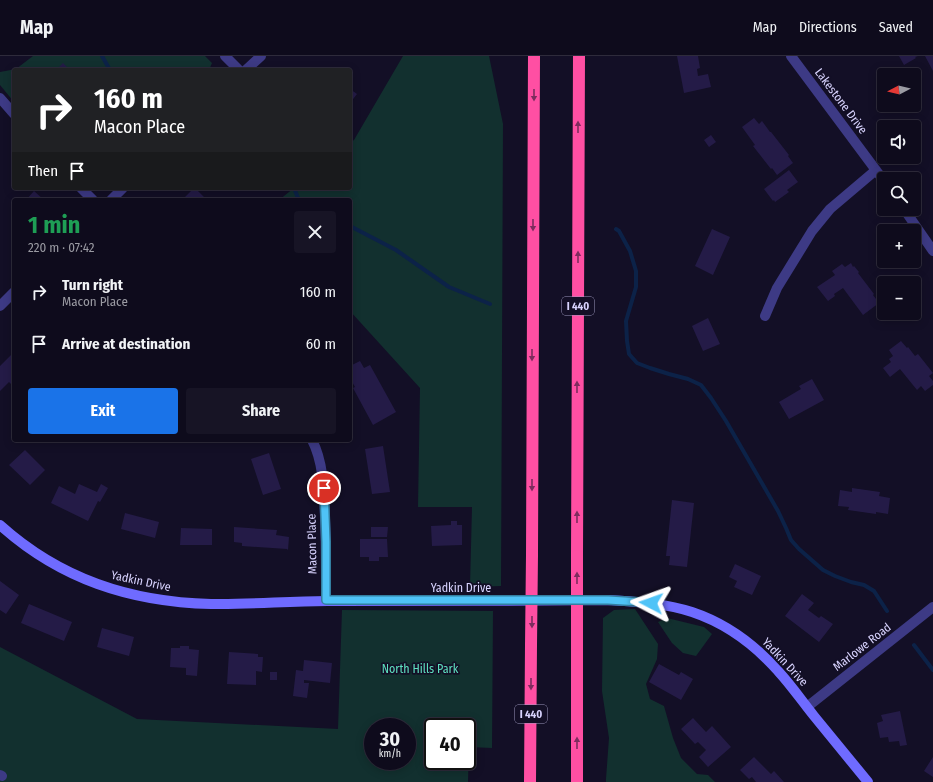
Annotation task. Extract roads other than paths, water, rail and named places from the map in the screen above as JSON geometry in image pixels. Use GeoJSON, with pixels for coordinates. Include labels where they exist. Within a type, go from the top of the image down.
{"type":"FeatureCollection","features":[{"type":"Feature","properties":{"kind":"highway","name":"I 440"},"geometry":{"type":"LineString","coordinates":[[530,782],[534,56]]}},
{"type":"Feature","properties":{"kind":"highway","name":"I 440"},"geometry":{"type":"LineString","coordinates":[[576,782],[579,56]]}},
{"type":"Feature","properties":{"kind":"street"},"geometry":{"type":"LineString","coordinates":[[225,56],[236,68]]}},
{"type":"Feature","properties":{"kind":"street"},"geometry":{"type":"LineString","coordinates":[[248,68],[261,56]]}},
{"type":"Feature","properties":{"kind":"street","name":"Lakestone Drive"},"geometry":{"type":"LineString","coordinates":[[791,56],[876,170]]}},
{"type":"Feature","properties":{"kind":"street"},"geometry":{"type":"LineString","coordinates":[[0,98],[12,112]]}},
{"type":"Feature","properties":{"kind":"street"},"geometry":{"type":"LineString","coordinates":[[765,316],[777,288],[812,231],[830,209],[876,170]]}},
{"type":"Feature","properties":{"kind":"street"},"geometry":{"type":"LineString","coordinates":[[83,190],[91,198]]}},
{"type":"Feature","properties":{"kind":"street"},"geometry":{"type":"LineString","coordinates":[[113,198],[122,190]]}},
{"type":"Feature","properties":{"kind":"street"},"geometry":{"type":"LineString","coordinates":[[909,216],[933,251]]}},
{"type":"Feature","properties":{"kind":"street"},"geometry":{"type":"LineString","coordinates":[[0,306],[12,294]]}},
{"type":"Feature","properties":{"kind":"street","name":"Macon Place"},"geometry":{"type":"LineString","coordinates":[[313,442],[318,456],[323,478],[326,542],[326,600]]}},
{"type":"Feature","properties":{"kind":"street","name":"Yadkin Drive"},"geometry":{"type":"LineString","coordinates":[[0,525],[23,544],[52,564],[74,575],[129,594],[178,602],[208,604],[326,600],[608,600],[666,605],[692,612],[722,626],[762,654],[778,670],[868,782]]}},
{"type":"Feature","properties":{"kind":"street","name":"Marlowe Road"},"geometry":{"type":"LineString","coordinates":[[807,707],[933,607]]}},
{"type":"Feature","properties":{"kind":"waterway"},"geometry":{"type":"LineString","coordinates":[[102,56],[109,68]]}},
{"type":"Feature","properties":{"kind":"waterway"},"geometry":{"type":"LineString","coordinates":[[295,190],[298,198]]}},
{"type":"Feature","properties":{"kind":"waterway"},"geometry":{"type":"LineString","coordinates":[[352,227],[396,250],[449,287],[490,304]]}},
{"type":"Feature","properties":{"kind":"waterway"},"geometry":{"type":"LineString","coordinates":[[616,229],[619,231],[630,251],[636,271],[636,287],[626,321],[629,354],[637,363],[688,379],[701,385],[726,421],[778,511],[791,540],[823,570],[851,582],[864,585],[874,591],[887,611]]}},
{"type":"Feature","properties":{"kind":"waterway"},"geometry":{"type":"LineString","coordinates":[[914,645],[933,670]]}},
{"type":"Feature","properties":{"kind":"park label","name":"North Hills Park"},"geometry":{"type":"Point","coordinates":[420,669]}}]}
